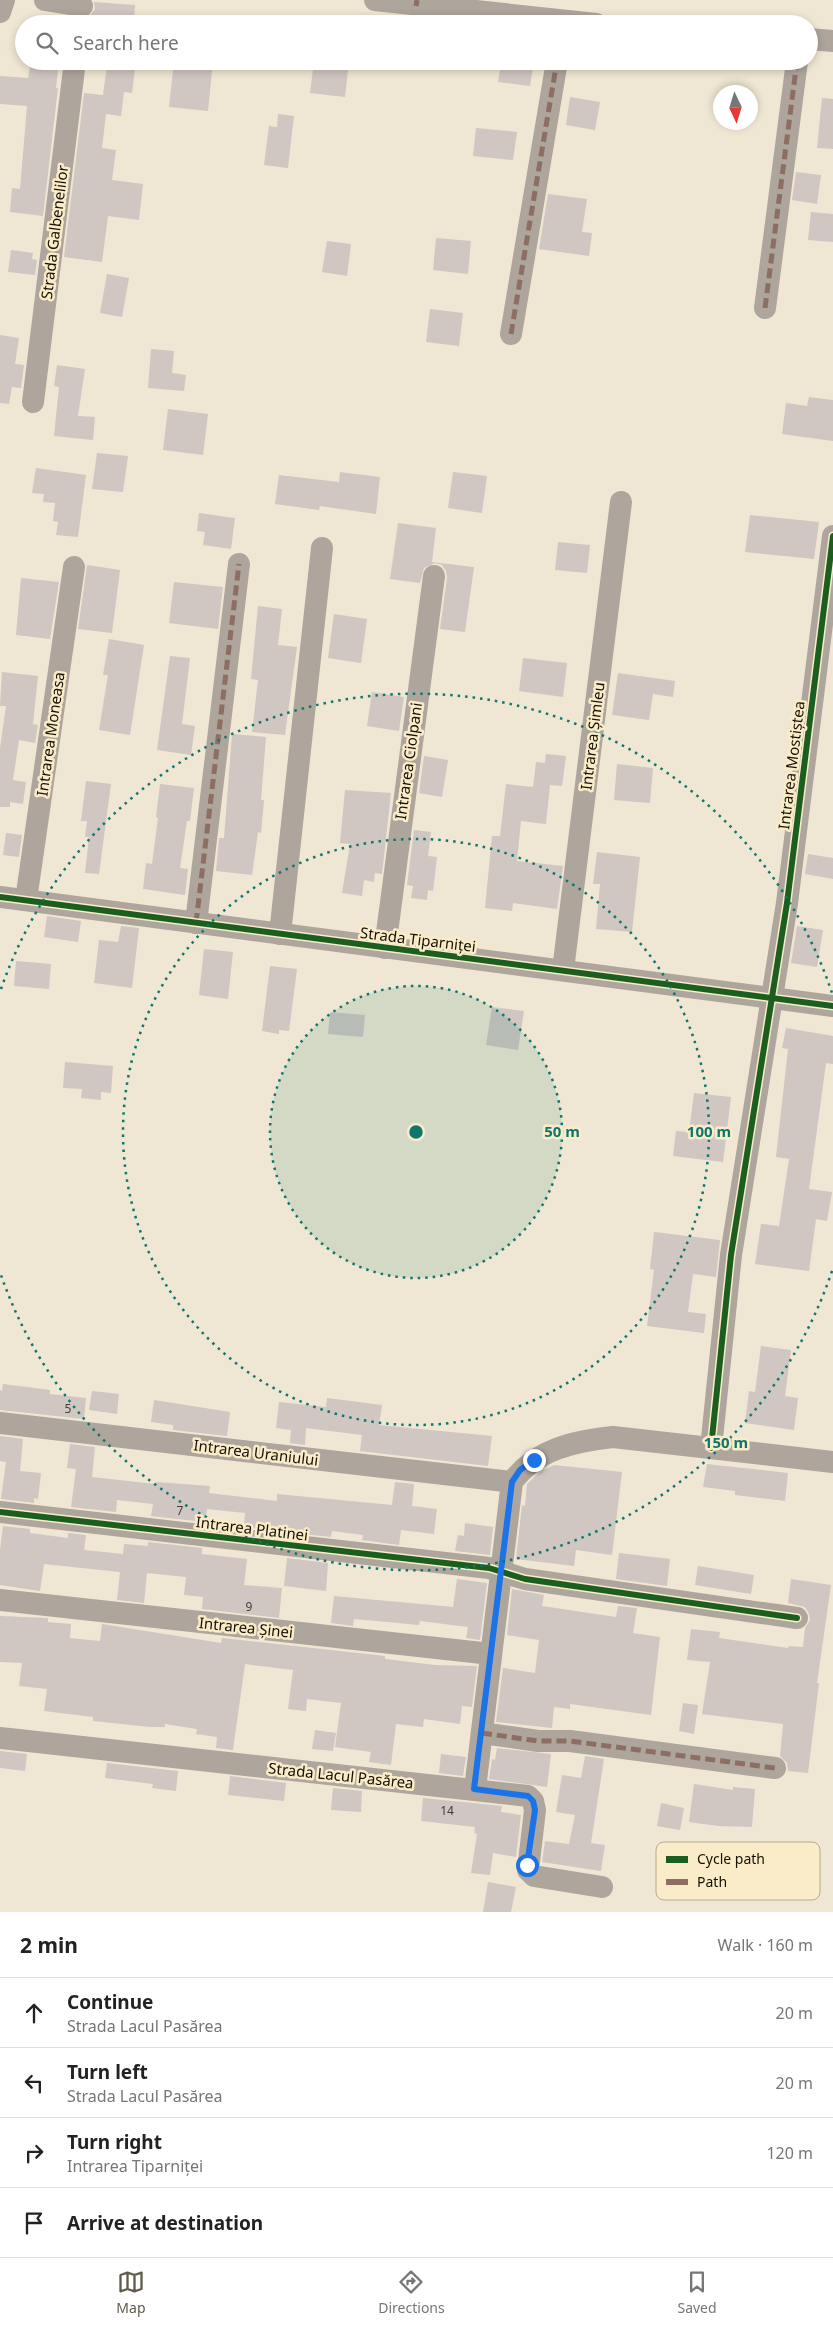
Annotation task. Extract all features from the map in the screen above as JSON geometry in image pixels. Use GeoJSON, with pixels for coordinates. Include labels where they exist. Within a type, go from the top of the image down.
{"type":"FeatureCollection","features":[{"type":"Feature","properties":{"kind":"street"},"geometry":{"type":"LineString","coordinates":[[0,12],[4,0]]}},
{"type":"Feature","properties":{"kind":"street"},"geometry":{"type":"LineString","coordinates":[[45,0],[82,10]]}},
{"type":"Feature","properties":{"kind":"street"},"geometry":{"type":"LineString","coordinates":[[376,0],[417,3],[506,15]]}},
{"type":"Feature","properties":{"kind":"street"},"geometry":{"type":"LineString","coordinates":[[818,40],[833,41]]}},
{"type":"Feature","properties":{"kind":"street","name":"Strada Galbenelilor"},"geometry":{"type":"LineString","coordinates":[[33,402],[74,70]]}},
{"type":"Feature","properties":{"kind":"street"},"geometry":{"type":"LineString","coordinates":[[511,334],[556,70]]}},
{"type":"Feature","properties":{"kind":"street"},"geometry":{"type":"LineString","coordinates":[[765,308],[796,70]]}},
{"type":"Feature","properties":{"kind":"street","name":"Intrarea Șimleu"},"geometry":{"type":"LineString","coordinates":[[563,970],[622,502]]}},
{"type":"Feature","properties":{"kind":"street","name":"Intrarea Mostiștea"},"geometry":{"type":"LineString","coordinates":[[711,1448],[731,1255],[786,903],[833,536]]}},
{"type":"Feature","properties":{"kind":"street"},"geometry":{"type":"LineString","coordinates":[[280,934],[322,548]]}},
{"type":"Feature","properties":{"kind":"street"},"geometry":{"type":"LineString","coordinates":[[196,923],[239,564]]}},
{"type":"Feature","properties":{"kind":"street","name":"Intrarea Moneasa"},"geometry":{"type":"LineString","coordinates":[[26,900],[74,567]]}},
{"type":"Feature","properties":{"kind":"street","name":"Intrarea Ciolpani"},"geometry":{"type":"LineString","coordinates":[[385,948],[434,576]]}},
{"type":"Feature","properties":{"kind":"street","name":"Strada Tiparniței"},"geometry":{"type":"LineString","coordinates":[[0,897],[833,1006]]}},
{"type":"Feature","properties":{"kind":"street","name":"Intrarea Uraniului"},"geometry":{"type":"LineString","coordinates":[[0,1423],[512,1482]]}},
{"type":"Feature","properties":{"kind":"street"},"geometry":{"type":"LineString","coordinates":[[474,1789],[512,1482],[520,1470],[534,1460],[582,1440],[613,1437],[833,1462]]}},
{"type":"Feature","properties":{"kind":"street","name":"Intrarea Platinei"},"geometry":{"type":"LineString","coordinates":[[0,1512],[490,1568],[525,1580],[796,1618]]}},
{"type":"Feature","properties":{"kind":"street","name":"Intrarea Șinei"},"geometry":{"type":"LineString","coordinates":[[0,1600],[491,1654]]}},
{"type":"Feature","properties":{"kind":"street"},"geometry":{"type":"LineString","coordinates":[[482,1732],[538,1741],[570,1741],[775,1768]]}},
{"type":"Feature","properties":{"kind":"street","name":"Strada Lacul Pasărea"},"geometry":{"type":"LineString","coordinates":[[0,1738],[528,1796],[533,1801],[535,1810],[527,1865],[528,1870],[534,1876],[602,1887]]}},
{"type":"Feature","properties":{"kind":"building"},"geometry":{"type":"Polygon","coordinates":[[[94,2],[135,5],[134,15],[90,15],[95,9],[94,2]]]}},
{"type":"Feature","properties":{"kind":"building"},"geometry":{"type":"Polygon","coordinates":[[[29,70],[58,70],[56,88],[58,88],[43,216],[10,212],[12,188],[20,189],[27,106],[0,104],[0,76],[28,78],[29,70]]]}},
{"type":"Feature","properties":{"kind":"building"},"geometry":{"type":"Polygon","coordinates":[[[106,70],[135,70],[132,93],[124,92],[121,116],[106,114],[102,148],[116,150],[112,180],[143,184],[139,220],[108,216],[102,262],[64,257],[84,93],[103,95],[106,70]]]}},
{"type":"Feature","properties":{"kind":"building"},"geometry":{"type":"Polygon","coordinates":[[[173,70],[212,70],[208,111],[169,107],[173,70]]]}},
{"type":"Feature","properties":{"kind":"building"},"geometry":{"type":"Polygon","coordinates":[[[313,70],[348,70],[345,97],[310,93],[313,70]]]}},
{"type":"Feature","properties":{"kind":"building"},"geometry":{"type":"Polygon","coordinates":[[[500,70],[533,70],[530,86],[498,82],[500,70]]]}},
{"type":"Feature","properties":{"kind":"building"},"geometry":{"type":"Polygon","coordinates":[[[570,97],[600,102],[595,130],[566,125],[570,97]]]}},
{"type":"Feature","properties":{"kind":"building"},"geometry":{"type":"Polygon","coordinates":[[[822,98],[833,99],[833,149],[817,148],[822,98]]]}},
{"type":"Feature","properties":{"kind":"building"},"geometry":{"type":"Polygon","coordinates":[[[278,114],[294,116],[288,168],[264,165],[269,126],[277,127],[278,114]]]}},
{"type":"Feature","properties":{"kind":"building"},"geometry":{"type":"Polygon","coordinates":[[[476,128],[517,132],[513,160],[473,156],[476,128]]]}},
{"type":"Feature","properties":{"kind":"building"},"geometry":{"type":"Polygon","coordinates":[[[796,172],[821,175],[817,204],[792,200],[796,172]]]}},
{"type":"Feature","properties":{"kind":"building"},"geometry":{"type":"Polygon","coordinates":[[[548,194],[587,199],[582,232],[592,233],[589,256],[539,249],[548,194]]]}},
{"type":"Feature","properties":{"kind":"building"},"geometry":{"type":"Polygon","coordinates":[[[811,212],[833,214],[833,242],[808,240],[811,212]]]}},
{"type":"Feature","properties":{"kind":"building"},"geometry":{"type":"Polygon","coordinates":[[[436,238],[471,241],[468,274],[433,270],[436,238]]]}},
{"type":"Feature","properties":{"kind":"building"},"geometry":{"type":"Polygon","coordinates":[[[327,241],[351,244],[347,276],[322,272],[327,241]]]}},
{"type":"Feature","properties":{"kind":"building"},"geometry":{"type":"Polygon","coordinates":[[[11,250],[33,253],[32,259],[37,260],[35,275],[8,272],[11,250]]]}},
{"type":"Feature","properties":{"kind":"building"},"geometry":{"type":"Polygon","coordinates":[[[107,274],[129,278],[122,317],[100,313],[107,274]]]}},
{"type":"Feature","properties":{"kind":"building"},"geometry":{"type":"Polygon","coordinates":[[[430,309],[463,313],[459,346],[426,342],[430,309]]]}},
{"type":"Feature","properties":{"kind":"building"},"geometry":{"type":"Polygon","coordinates":[[[0,335],[19,338],[15,364],[24,365],[21,388],[12,387],[9,404],[0,403],[0,335]]]}},
{"type":"Feature","properties":{"kind":"building"},"geometry":{"type":"Polygon","coordinates":[[[151,349],[174,351],[172,373],[186,375],[184,391],[148,388],[151,349]]]}},
{"type":"Feature","properties":{"kind":"building"},"geometry":{"type":"Polygon","coordinates":[[[57,365],[85,369],[78,416],[95,417],[93,440],[54,436],[59,387],[54,386],[57,365]]]}},
{"type":"Feature","properties":{"kind":"building"},"geometry":{"type":"Polygon","coordinates":[[[809,397],[833,400],[833,441],[782,434],[786,403],[807,406],[809,397]]]}},
{"type":"Feature","properties":{"kind":"building"},"geometry":{"type":"Polygon","coordinates":[[[168,409],[208,414],[203,455],[163,450],[168,409]]]}},
{"type":"Feature","properties":{"kind":"building"},"geometry":{"type":"Polygon","coordinates":[[[97,453],[128,456],[123,492],[92,489],[97,453]]]}},
{"type":"Feature","properties":{"kind":"building"},"geometry":{"type":"Polygon","coordinates":[[[36,468],[86,475],[78,537],[56,535],[58,522],[53,521],[55,503],[43,502],[44,494],[32,493],[36,468]]]}},
{"type":"Feature","properties":{"kind":"building"},"geometry":{"type":"Polygon","coordinates":[[[340,472],[380,477],[376,514],[320,506],[319,510],[275,504],[279,475],[339,482],[340,472]]]}},
{"type":"Feature","properties":{"kind":"building"},"geometry":{"type":"Polygon","coordinates":[[[453,472],[487,476],[482,513],[448,508],[453,472]]]}},
{"type":"Feature","properties":{"kind":"building"},"geometry":{"type":"Polygon","coordinates":[[[199,513],[235,518],[231,549],[203,545],[205,532],[197,531],[199,513]]]}},
{"type":"Feature","properties":{"kind":"building"},"geometry":{"type":"Polygon","coordinates":[[[750,515],[819,522],[814,559],[745,552],[750,515]]]}},
{"type":"Feature","properties":{"kind":"building"},"geometry":{"type":"Polygon","coordinates":[[[398,523],[436,528],[432,562],[474,567],[465,632],[440,629],[447,578],[446,571],[442,565],[435,563],[424,568],[420,583],[390,579],[398,523]]]}},
{"type":"Feature","properties":{"kind":"building"},"geometry":{"type":"Polygon","coordinates":[[[558,542],[590,545],[587,573],[555,570],[558,542]]]}},
{"type":"Feature","properties":{"kind":"building"},"geometry":{"type":"Polygon","coordinates":[[[87,565],[120,570],[112,633],[78,629],[87,565]]]}},
{"type":"Feature","properties":{"kind":"building"},"geometry":{"type":"Polygon","coordinates":[[[21,578],[59,582],[50,639],[16,635],[21,578]]]}},
{"type":"Feature","properties":{"kind":"building"},"geometry":{"type":"Polygon","coordinates":[[[174,582],[223,587],[218,629],[169,623],[174,582]]]}},
{"type":"Feature","properties":{"kind":"building"},"geometry":{"type":"Polygon","coordinates":[[[258,606],[282,609],[278,645],[297,647],[285,735],[252,732],[258,680],[251,679],[258,606]]]}},
{"type":"Feature","properties":{"kind":"building"},"geometry":{"type":"Polygon","coordinates":[[[334,614],[367,619],[361,663],[328,658],[334,614]]]}},
{"type":"Feature","properties":{"kind":"building"},"geometry":{"type":"Polygon","coordinates":[[[109,639],[144,645],[130,735],[99,730],[108,675],[103,675],[109,639]]]}},
{"type":"Feature","properties":{"kind":"building"},"geometry":{"type":"Polygon","coordinates":[[[170,656],[190,658],[182,724],[195,726],[191,755],[157,750],[170,656]]]}},
{"type":"Feature","properties":{"kind":"building"},"geometry":{"type":"Polygon","coordinates":[[[523,658],[567,663],[563,697],[519,691],[523,658]]]}},
{"type":"Feature","properties":{"kind":"building"},"geometry":{"type":"Polygon","coordinates":[[[2,672],[38,676],[33,724],[38,725],[35,743],[19,740],[13,780],[26,782],[23,804],[10,802],[10,807],[0,807],[0,748],[6,706],[0,706],[2,672]]]}},
{"type":"Feature","properties":{"kind":"building"},"geometry":{"type":"Polygon","coordinates":[[[618,673],[675,681],[673,697],[653,694],[649,720],[612,715],[618,673]]]}},
{"type":"Feature","properties":{"kind":"building"},"geometry":{"type":"Polygon","coordinates":[[[372,692],[404,697],[399,731],[367,726],[372,692]]]}},
{"type":"Feature","properties":{"kind":"building"},"geometry":{"type":"Polygon","coordinates":[[[232,734],[266,737],[261,800],[264,800],[261,833],[258,832],[252,875],[216,871],[219,838],[224,838],[232,734]]]}},
{"type":"Feature","properties":{"kind":"building"},"geometry":{"type":"Polygon","coordinates":[[[546,754],[566,756],[562,786],[550,785],[546,824],[521,821],[517,861],[563,866],[557,909],[513,903],[512,911],[485,908],[492,836],[500,836],[506,784],[533,787],[536,762],[545,763],[546,754]]]}},
{"type":"Feature","properties":{"kind":"building"},"geometry":{"type":"Polygon","coordinates":[[[424,756],[448,760],[442,797],[419,793],[424,756]]]}},
{"type":"Feature","properties":{"kind":"building"},"geometry":{"type":"Polygon","coordinates":[[[617,764],[653,768],[650,803],[614,800],[617,764]]]}},
{"type":"Feature","properties":{"kind":"building"},"geometry":{"type":"Polygon","coordinates":[[[86,781],[111,784],[99,874],[85,873],[89,837],[85,837],[87,821],[81,821],[86,781]]]}},
{"type":"Feature","properties":{"kind":"building"},"geometry":{"type":"Polygon","coordinates":[[[160,784],[194,788],[190,821],[187,821],[180,868],[188,869],[185,895],[143,889],[146,863],[152,864],[160,784]]]}},
{"type":"Feature","properties":{"kind":"building"},"geometry":{"type":"Polygon","coordinates":[[[345,790],[391,793],[382,874],[375,873],[374,882],[364,880],[362,896],[342,893],[350,844],[340,843],[345,790]]]}},
{"type":"Feature","properties":{"kind":"building"},"geometry":{"type":"Polygon","coordinates":[[[414,830],[431,832],[428,856],[437,857],[433,891],[428,890],[427,900],[411,898],[413,886],[407,885],[414,830]]]}},
{"type":"Feature","properties":{"kind":"building"},"geometry":{"type":"Polygon","coordinates":[[[6,833],[22,835],[19,857],[3,855],[6,833]]]}},
{"type":"Feature","properties":{"kind":"building"},"geometry":{"type":"Polygon","coordinates":[[[597,852],[640,857],[632,932],[596,929],[600,884],[593,884],[597,852]]]}},
{"type":"Feature","properties":{"kind":"building"},"geometry":{"type":"Polygon","coordinates":[[[808,854],[833,858],[833,879],[805,874],[808,854]]]}},
{"type":"Feature","properties":{"kind":"building"},"geometry":{"type":"Polygon","coordinates":[[[47,916],[81,921],[78,942],[44,937],[47,916]]]}},
{"type":"Feature","properties":{"kind":"building"},"geometry":{"type":"Polygon","coordinates":[[[121,926],[139,928],[132,988],[94,983],[99,940],[118,942],[121,926]]]}},
{"type":"Feature","properties":{"kind":"building"},"geometry":{"type":"Polygon","coordinates":[[[797,926],[823,930],[817,967],[791,963],[797,926]]]}},
{"type":"Feature","properties":{"kind":"building"},"geometry":{"type":"Polygon","coordinates":[[[204,949],[233,952],[228,999],[199,995],[204,949]]]}},
{"type":"Feature","properties":{"kind":"building"},"geometry":{"type":"Polygon","coordinates":[[[16,961],[51,964],[49,989],[14,986],[16,961]]]}},
{"type":"Feature","properties":{"kind":"building"},"geometry":{"type":"Polygon","coordinates":[[[270,966],[297,969],[289,1031],[279,1030],[279,1034],[262,1031],[270,966]]]}},
{"type":"Feature","properties":{"kind":"building"},"geometry":{"type":"Polygon","coordinates":[[[492,1007],[524,1011],[518,1050],[486,1045],[492,1007]]]}},
{"type":"Feature","properties":{"kind":"building"},"geometry":{"type":"Polygon","coordinates":[[[330,1012],[365,1015],[363,1037],[328,1034],[330,1012]]]}},
{"type":"Feature","properties":{"kind":"building"},"geometry":{"type":"Polygon","coordinates":[[[786,1028],[833,1036],[833,1064],[826,1063],[809,1189],[832,1192],[827,1221],[816,1219],[809,1271],[755,1264],[761,1224],[779,1226],[789,1159],[776,1157],[788,1049],[782,1048],[786,1028]]]}},
{"type":"Feature","properties":{"kind":"building"},"geometry":{"type":"Polygon","coordinates":[[[65,1062],[113,1066],[111,1093],[101,1092],[101,1100],[81,1098],[82,1089],[63,1088],[65,1062]]]}},
{"type":"Feature","properties":{"kind":"building"},"geometry":{"type":"Polygon","coordinates":[[[694,1093],[731,1097],[723,1162],[673,1156],[676,1131],[689,1132],[694,1093]]]}},
{"type":"Feature","properties":{"kind":"building"},"geometry":{"type":"Polygon","coordinates":[[[654,1232],[720,1240],[716,1277],[693,1274],[688,1312],[706,1314],[704,1333],[647,1326],[654,1270],[650,1269],[654,1232]]]}},
{"type":"Feature","properties":{"kind":"building"},"geometry":{"type":"Polygon","coordinates":[[[761,1346],[791,1350],[785,1396],[798,1398],[794,1430],[745,1423],[749,1391],[755,1392],[761,1346]]]}},
{"type":"Feature","properties":{"kind":"building"},"geometry":{"type":"Polygon","coordinates":[[[3,1384],[50,1390],[50,1394],[86,1398],[84,1419],[0,1410],[0,1390],[2,1391],[3,1384]]]}},
{"type":"Feature","properties":{"kind":"building"},"geometry":{"type":"Polygon","coordinates":[[[92,1391],[119,1394],[117,1414],[89,1410],[92,1391]]]}},
{"type":"Feature","properties":{"kind":"building"},"geometry":{"type":"Polygon","coordinates":[[[327,1398],[382,1405],[379,1425],[492,1436],[488,1466],[360,1451],[362,1435],[306,1428],[305,1445],[290,1443],[291,1430],[276,1428],[279,1402],[326,1407],[327,1398]]]}},
{"type":"Feature","properties":{"kind":"building"},"geometry":{"type":"Polygon","coordinates":[[[154,1400],[230,1412],[227,1436],[173,1430],[173,1425],[151,1422],[154,1400]]]}},
{"type":"Feature","properties":{"kind":"building"},"geometry":{"type":"Polygon","coordinates":[[[0,1436],[23,1439],[20,1471],[41,1473],[38,1499],[34,1498],[34,1503],[1,1499],[6,1462],[0,1461],[0,1436]]]}},
{"type":"Feature","properties":{"kind":"building"},"geometry":{"type":"Polygon","coordinates":[[[70,1444],[95,1447],[92,1477],[155,1484],[156,1482],[210,1486],[209,1493],[277,1501],[277,1494],[392,1505],[395,1482],[414,1484],[412,1506],[437,1509],[434,1534],[401,1530],[399,1545],[362,1540],[363,1535],[332,1531],[331,1537],[244,1527],[245,1513],[207,1509],[205,1522],[151,1516],[153,1504],[117,1500],[116,1512],[71,1507],[76,1469],[67,1468],[70,1444]]]}},
{"type":"Feature","properties":{"kind":"building"},"geometry":{"type":"Polygon","coordinates":[[[707,1464],[788,1473],[785,1501],[735,1495],[735,1491],[703,1487],[707,1464]]]}},
{"type":"Feature","properties":{"kind":"building"},"geometry":{"type":"Polygon","coordinates":[[[554,1465],[622,1472],[612,1555],[576,1550],[574,1566],[516,1559],[522,1505],[525,1506],[527,1484],[540,1472],[554,1465]]]}},
{"type":"Feature","properties":{"kind":"building"},"geometry":{"type":"Polygon","coordinates":[[[465,1523],[493,1527],[490,1555],[455,1551],[458,1535],[464,1536],[465,1523]]]}},
{"type":"Feature","properties":{"kind":"building"},"geometry":{"type":"Polygon","coordinates":[[[3,1526],[30,1529],[30,1533],[68,1538],[68,1533],[86,1535],[84,1550],[123,1554],[124,1544],[148,1546],[148,1542],[202,1548],[202,1554],[247,1559],[244,1585],[282,1588],[279,1618],[202,1609],[203,1597],[184,1595],[186,1577],[147,1573],[144,1603],[117,1600],[120,1572],[44,1564],[40,1591],[0,1585],[0,1550],[3,1526]]]}},
{"type":"Feature","properties":{"kind":"building"},"geometry":{"type":"Polygon","coordinates":[[[619,1553],[670,1559],[667,1586],[616,1579],[619,1553]]]}},
{"type":"Feature","properties":{"kind":"building"},"geometry":{"type":"Polygon","coordinates":[[[287,1558],[328,1563],[326,1591],[284,1586],[287,1558]]]}},
{"type":"Feature","properties":{"kind":"building"},"geometry":{"type":"Polygon","coordinates":[[[698,1566],[754,1575],[751,1594],[695,1585],[698,1566]]]}},
{"type":"Feature","properties":{"kind":"building"},"geometry":{"type":"Polygon","coordinates":[[[457,1579],[487,1583],[480,1640],[466,1638],[468,1627],[420,1621],[419,1625],[354,1619],[353,1626],[331,1623],[334,1596],[453,1607],[457,1579]]]}},
{"type":"Feature","properties":{"kind":"building"},"geometry":{"type":"Polygon","coordinates":[[[791,1579],[831,1585],[817,1683],[819,1683],[808,1773],[788,1771],[787,1763],[780,1756],[783,1724],[702,1714],[710,1662],[687,1660],[691,1629],[720,1632],[719,1638],[788,1648],[789,1646],[803,1647],[805,1628],[810,1620],[809,1614],[805,1607],[788,1603],[791,1579]]]}},
{"type":"Feature","properties":{"kind":"building"},"geometry":{"type":"Polygon","coordinates":[[[512,1589],[544,1595],[542,1606],[616,1617],[618,1606],[637,1608],[633,1633],[660,1637],[651,1715],[570,1704],[570,1709],[554,1707],[552,1728],[496,1722],[503,1668],[535,1673],[539,1640],[507,1635],[512,1589]]]}},
{"type":"Feature","properties":{"kind":"building"},"geometry":{"type":"Polygon","coordinates":[[[0,1616],[48,1618],[48,1622],[71,1624],[70,1638],[100,1641],[102,1624],[221,1643],[222,1638],[385,1656],[385,1659],[435,1665],[477,1666],[472,1707],[462,1706],[460,1724],[424,1719],[423,1727],[396,1724],[391,1765],[369,1762],[371,1752],[335,1747],[341,1703],[307,1699],[306,1711],[288,1709],[293,1670],[245,1664],[233,1750],[216,1748],[217,1737],[196,1734],[197,1729],[165,1724],[165,1727],[150,1727],[93,1721],[93,1717],[44,1711],[47,1689],[19,1686],[22,1663],[0,1662],[0,1616]]]}},
{"type":"Feature","properties":{"kind":"building"},"geometry":{"type":"Polygon","coordinates":[[[683,1703],[698,1705],[694,1734],[679,1731],[683,1703]]]}},
{"type":"Feature","properties":{"kind":"building"},"geometry":{"type":"Polygon","coordinates":[[[315,1730],[336,1733],[333,1751],[312,1749],[315,1730]]]}},
{"type":"Feature","properties":{"kind":"building"},"geometry":{"type":"Polygon","coordinates":[[[497,1748],[551,1754],[547,1787],[489,1779],[492,1759],[495,1760],[497,1748]]]}},
{"type":"Feature","properties":{"kind":"building"},"geometry":{"type":"Polygon","coordinates":[[[0,1751],[27,1754],[25,1771],[0,1768],[0,1751]]]}},
{"type":"Feature","properties":{"kind":"building"},"geometry":{"type":"Polygon","coordinates":[[[441,1754],[466,1757],[463,1776],[439,1773],[441,1754]]]}},
{"type":"Feature","properties":{"kind":"building"},"geometry":{"type":"Polygon","coordinates":[[[585,1756],[604,1759],[591,1843],[605,1845],[601,1871],[542,1862],[545,1841],[569,1844],[575,1815],[556,1812],[562,1775],[581,1778],[585,1756]]]}},
{"type":"Feature","properties":{"kind":"building"},"geometry":{"type":"Polygon","coordinates":[[[107,1763],[178,1771],[176,1791],[152,1788],[153,1784],[105,1778],[107,1763]]]}},
{"type":"Feature","properties":{"kind":"building"},"geometry":{"type":"Polygon","coordinates":[[[230,1776],[286,1783],[284,1801],[228,1795],[230,1776]]]}},
{"type":"Feature","properties":{"kind":"building"},"geometry":{"type":"Polygon","coordinates":[[[694,1784],[733,1790],[733,1787],[755,1789],[752,1827],[718,1826],[689,1822],[694,1784]]]}},
{"type":"Feature","properties":{"kind":"building"},"geometry":{"type":"Polygon","coordinates":[[[333,1788],[362,1791],[361,1812],[331,1810],[333,1788]]]}},
{"type":"Feature","properties":{"kind":"building"},"geometry":{"type":"Polygon","coordinates":[[[423,1798],[502,1806],[501,1812],[521,1815],[516,1857],[493,1853],[490,1875],[471,1873],[477,1834],[474,1833],[475,1827],[421,1821],[423,1798]]]}},
{"type":"Feature","properties":{"kind":"building"},"geometry":{"type":"Polygon","coordinates":[[[661,1803],[684,1808],[680,1830],[657,1826],[661,1803]]]}},
{"type":"Feature","properties":{"kind":"building"},"geometry":{"type":"Polygon","coordinates":[[[488,1882],[516,1887],[511,1912],[483,1912],[488,1882]]]}},
{"type":"Feature","properties":{"kind":"marked path"},"geometry":{"type":"LineString","coordinates":[[416,6],[417,0]]}},
{"type":"Feature","properties":{"kind":"marked path"},"geometry":{"type":"LineString","coordinates":[[511,334],[555,70]]}},
{"type":"Feature","properties":{"kind":"marked path"},"geometry":{"type":"LineString","coordinates":[[765,308],[796,70]]}},
{"type":"Feature","properties":{"kind":"marked path"},"geometry":{"type":"LineString","coordinates":[[196,923],[239,564]]}},
{"type":"Feature","properties":{"kind":"marked path"},"geometry":{"type":"LineString","coordinates":[[482,1733],[538,1741],[570,1741],[775,1768]]}},
{"type":"Feature","properties":{"kind":"cycle path"},"geometry":{"type":"LineString","coordinates":[[711,1448],[731,1255],[787,903],[833,536]]}},
{"type":"Feature","properties":{"kind":"cycle path"},"geometry":{"type":"LineString","coordinates":[[0,897],[833,1006]]}},
{"type":"Feature","properties":{"kind":"cycle path"},"geometry":{"type":"LineString","coordinates":[[0,1512],[489,1568],[525,1579],[797,1618]]}},
{"type":"Feature","properties":{"kind":"route"},"geometry":{"type":"LineString","coordinates":[[527,1865],[535,1810],[533,1801],[528,1796],[474,1789],[512,1482],[520,1470],[534,1460]]}}]}
